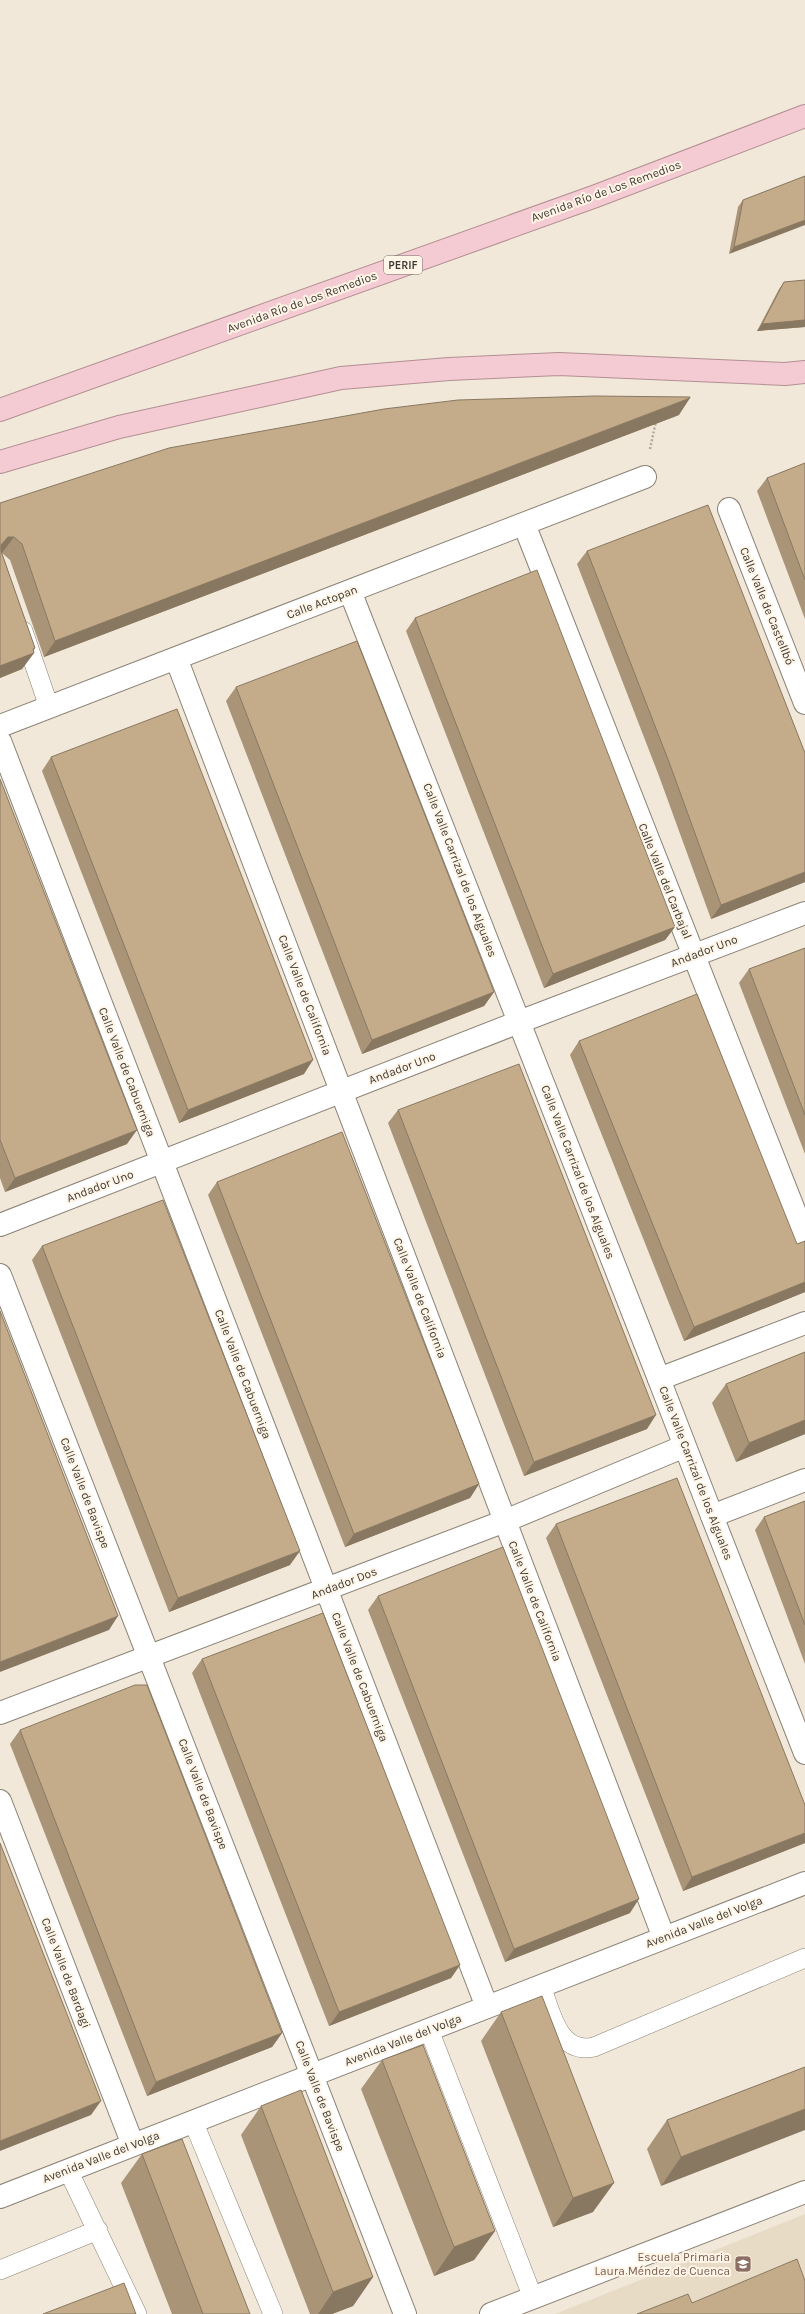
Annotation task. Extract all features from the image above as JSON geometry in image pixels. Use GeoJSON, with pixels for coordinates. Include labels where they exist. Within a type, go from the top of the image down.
{"type":"FeatureCollection","features":[{"type":"Feature","properties":{"kind":"highway","name":"Avenida Río de Los Remedios"},"geometry":{"type":"LineString","coordinates":[[0,410],[596,196],[805,116]]}},
{"type":"Feature","properties":{"kind":"highway"},"geometry":{"type":"LineString","coordinates":[[0,462],[119,427],[341,378],[449,369],[559,364],[785,374],[805,372]]}},
{"type":"Feature","properties":{"kind":"street","name":"Calle Actopan"},"geometry":{"type":"LineString","coordinates":[[0,726],[644,477]]}},
{"type":"Feature","properties":{"kind":"street","name":"Calle Valle de Castellbó"},"geometry":{"type":"LineString","coordinates":[[728,509],[805,703]]}},
{"type":"Feature","properties":{"kind":"street","name":"Calle Valle del Carbajal"},"geometry":{"type":"LineString","coordinates":[[524,524],[805,1238]]}},
{"type":"Feature","properties":{"kind":"street","name":"Calle Valle Carrizal de los Alguales"},"geometry":{"type":"LineString","coordinates":[[350,591],[805,1753]]}},
{"type":"Feature","properties":{"kind":"street","name":"Calle Valle de California"},"geometry":{"type":"LineString","coordinates":[[176,658],[664,1938]]}},
{"type":"Feature","properties":{"kind":"street","name":"Calle Valle de Cabuerniga"},"geometry":{"type":"LineString","coordinates":[[0,741],[487,2007]]}},
{"type":"Feature","properties":{"kind":"street","name":"Andador Uno"},"geometry":{"type":"LineString","coordinates":[[0,1225],[694,954],[805,913]]}},
{"type":"Feature","properties":{"kind":"street","name":"Calle Valle de Bavispe"},"geometry":{"type":"LineString","coordinates":[[0,1275],[405,2314]]}},
{"type":"Feature","properties":{"kind":"street"},"geometry":{"type":"LineString","coordinates":[[659,1379],[805,1323]]}},
{"type":"Feature","properties":{"kind":"street","name":"Andador Dos"},"geometry":{"type":"LineString","coordinates":[[0,1713],[148,1655],[326,1590],[505,1520],[685,1446]]}},
{"type":"Feature","properties":{"kind":"street"},"geometry":{"type":"LineString","coordinates":[[712,1516],[805,1480]]}},
{"type":"Feature","properties":{"kind":"street","name":"Calle Valle de Bardagi"},"geometry":{"type":"LineString","coordinates":[[0,1801],[133,2145]]}},
{"type":"Feature","properties":{"kind":"street","name":"Avenida Valle del Volga"},"geometry":{"type":"LineString","coordinates":[[0,2196],[664,1938],[804,1888]]}},
{"type":"Feature","properties":{"kind":"street"},"geometry":{"type":"LineString","coordinates":[[491,2314],[805,2192]]}},
{"type":"Feature","properties":{"kind":"lane"},"geometry":{"type":"LineString","coordinates":[[18,617],[49,707]]}},
{"type":"Feature","properties":{"kind":"lane"},"geometry":{"type":"LineString","coordinates":[[541,1986],[559,2032],[565,2041],[573,2047],[584,2049],[594,2047],[805,1958]]}},
{"type":"Feature","properties":{"kind":"lane"},"geometry":{"type":"LineString","coordinates":[[429,2030],[533,2298]]}},
{"type":"Feature","properties":{"kind":"lane"},"geometry":{"type":"LineString","coordinates":[[193,2121],[273,2314]]}},
{"type":"Feature","properties":{"kind":"lane"},"geometry":{"type":"LineString","coordinates":[[68,2170],[137,2314]]}},
{"type":"Feature","properties":{"kind":"lane"},"geometry":{"type":"LineString","coordinates":[[0,2270],[98,2230]]}},
{"type":"Feature","properties":{"kind":"path"},"geometry":{"type":"LineString","coordinates":[[644,477],[657,415]]}},
{"type":"Feature","properties":{"kind":"shaded area","name":"Escuela Primaria Laura Méndez de Cuenca"},"geometry":{"type":"Polygon","coordinates":[[[805,2214],[805,2314],[555,2314],[805,2214]]]}},
{"type":"Feature","properties":{"kind":"building"},"geometry":{"type":"Polygon","coordinates":[[[805,176],[805,220],[734,247],[743,200],[805,176]]]}},
{"type":"Feature","properties":{"kind":"building"},"geometry":{"type":"Polygon","coordinates":[[[805,280],[805,320],[762,324],[784,282],[805,280]]]}},
{"type":"Feature","properties":{"kind":"building"},"geometry":{"type":"Polygon","coordinates":[[[595,396],[690,398],[55,641],[22,544],[14,537],[8,537],[1,545],[1,551],[35,648],[33,649],[34,653],[0,666],[0,503],[169,448],[384,409],[458,400],[595,396]]]}},
{"type":"Feature","properties":{"kind":"building"},"geometry":{"type":"Polygon","coordinates":[[[805,463],[805,580],[767,478],[805,463]]]}},
{"type":"Feature","properties":{"kind":"building"},"geometry":{"type":"Polygon","coordinates":[[[708,505],[805,753],[805,872],[721,905],[669,762],[587,551],[708,505]]]}},
{"type":"Feature","properties":{"kind":"building"},"geometry":{"type":"Polygon","coordinates":[[[537,570],[675,927],[553,974],[415,618],[537,570]]]}},
{"type":"Feature","properties":{"kind":"building"},"geometry":{"type":"Polygon","coordinates":[[[357,641],[494,992],[372,1040],[236,687],[357,641]]]}},
{"type":"Feature","properties":{"kind":"building"},"geometry":{"type":"Polygon","coordinates":[[[177,709],[313,1060],[188,1110],[51,757],[177,709]]]}},
{"type":"Feature","properties":{"kind":"building"},"geometry":{"type":"Polygon","coordinates":[[[0,779],[137,1130],[15,1178],[0,1140],[0,779]]]}},
{"type":"Feature","properties":{"kind":"building"},"geometry":{"type":"Polygon","coordinates":[[[805,948],[805,1115],[749,969],[805,948]]]}},
{"type":"Feature","properties":{"kind":"building"},"geometry":{"type":"Polygon","coordinates":[[[697,994],[797,1244],[805,1241],[805,1282],[694,1327],[579,1041],[697,994]]]}},
{"type":"Feature","properties":{"kind":"building"},"geometry":{"type":"Polygon","coordinates":[[[519,1064],[656,1415],[534,1462],[398,1110],[519,1064]]]}},
{"type":"Feature","properties":{"kind":"building"},"geometry":{"type":"Polygon","coordinates":[[[342,1132],[479,1484],[354,1534],[217,1182],[342,1132]]]}},
{"type":"Feature","properties":{"kind":"building"},"geometry":{"type":"Polygon","coordinates":[[[163,1200],[300,1551],[178,1598],[42,1246],[163,1200]]]}},
{"type":"Feature","properties":{"kind":"building"},"geometry":{"type":"Polygon","coordinates":[[[0,1311],[118,1616],[0,1662],[0,1311]]]}},
{"type":"Feature","properties":{"kind":"building"},"geometry":{"type":"Polygon","coordinates":[[[805,1352],[805,1420],[749,1443],[726,1384],[805,1352]]]}},
{"type":"Feature","properties":{"kind":"building"},"geometry":{"type":"Polygon","coordinates":[[[677,1478],[805,1805],[805,1833],[692,1877],[556,1524],[677,1478]]]}},
{"type":"Feature","properties":{"kind":"building"},"geometry":{"type":"Polygon","coordinates":[[[805,1501],[805,1625],[764,1517],[805,1501]]]}},
{"type":"Feature","properties":{"kind":"building"},"geometry":{"type":"Polygon","coordinates":[[[503,1547],[639,1899],[514,1949],[378,1596],[503,1547]]]}},
{"type":"Feature","properties":{"kind":"building"},"geometry":{"type":"Polygon","coordinates":[[[323,1613],[460,1965],[339,2012],[202,1659],[323,1613]]]}},
{"type":"Feature","properties":{"kind":"building"},"geometry":{"type":"Polygon","coordinates":[[[135,1685],[147,1685],[282,2033],[156,2082],[20,1730],[135,1685]]]}},
{"type":"Feature","properties":{"kind":"building"},"geometry":{"type":"Polygon","coordinates":[[[0,1843],[101,2101],[0,2141],[0,1843]]]}},
{"type":"Feature","properties":{"kind":"building"},"geometry":{"type":"Polygon","coordinates":[[[542,1996],[614,2183],[573,2198],[501,2012],[542,1996]]]}},
{"type":"Feature","properties":{"kind":"building"},"geometry":{"type":"Polygon","coordinates":[[[423,2045],[495,2231],[454,2247],[382,2060],[423,2045]]]}},
{"type":"Feature","properties":{"kind":"building"},"geometry":{"type":"Polygon","coordinates":[[[805,2067],[805,2109],[681,2157],[667,2120],[805,2067]]]}},
{"type":"Feature","properties":{"kind":"building"},"geometry":{"type":"Polygon","coordinates":[[[301,2090],[373,2277],[333,2292],[261,2106],[301,2090]]]}},
{"type":"Feature","properties":{"kind":"building"},"geometry":{"type":"Polygon","coordinates":[[[182,2139],[250,2314],[203,2314],[142,2154],[182,2139]]]}},
{"type":"Feature","properties":{"kind":"building"},"geometry":{"type":"Polygon","coordinates":[[[797,2259],[805,2281],[805,2314],[637,2314],[688,2294],[692,2303],[797,2259]]]}},
{"type":"Feature","properties":{"kind":"building"},"geometry":{"type":"Polygon","coordinates":[[[124,2283],[136,2314],[43,2314],[124,2283]]]}},
{"type":"Feature","properties":{"kind":"place","name":"Escuela Primaria Laura Méndez de Cuenca"},"geometry":{"type":"Point","coordinates":[743,2264]}}]}
